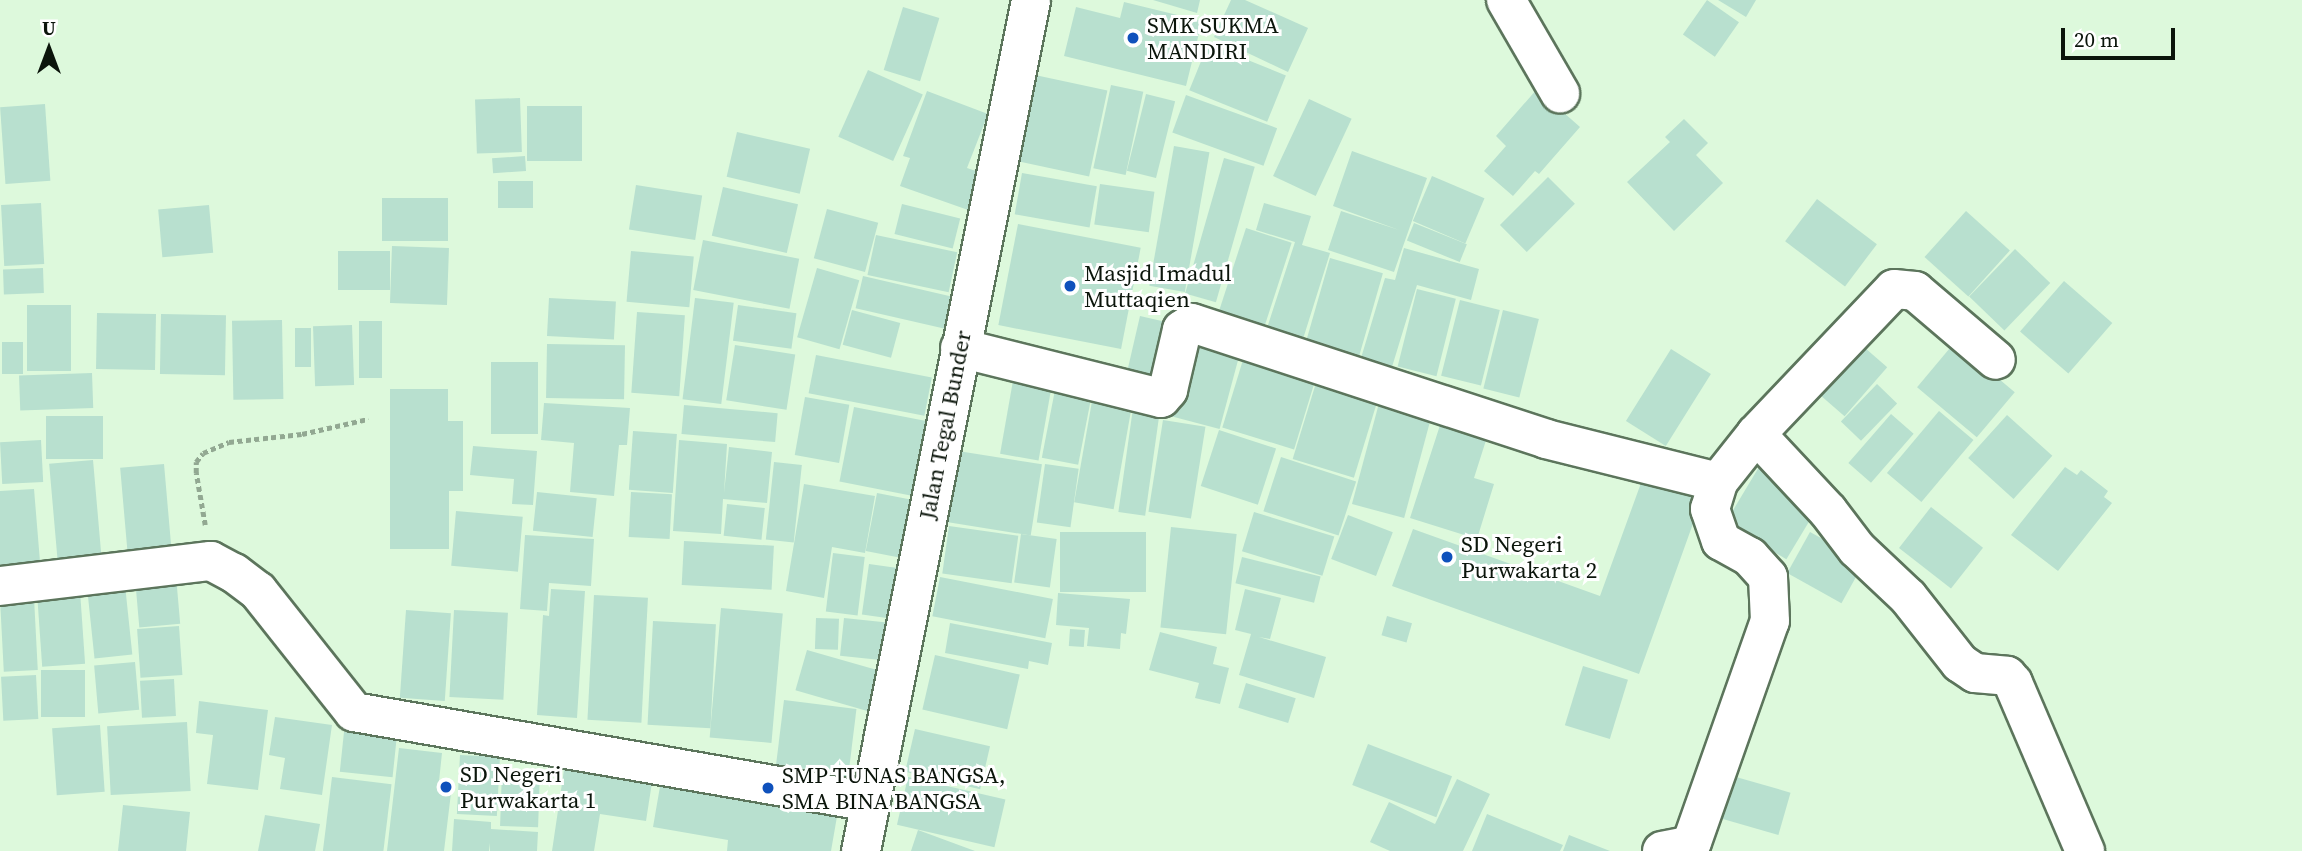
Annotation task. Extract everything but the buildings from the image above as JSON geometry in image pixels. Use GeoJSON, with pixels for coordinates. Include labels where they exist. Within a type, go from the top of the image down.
{"type":"FeatureCollection","features":[{"type":"Feature","properties":{"kind":"street","name":"Jalan Tegal Bunder"},"geometry":{"type":"LineString","coordinates":[[861,851],[1031,0]]}},
{"type":"Feature","properties":{"kind":"street"},"geometry":{"type":"LineString","coordinates":[[1506,0],[1560,93]]}},
{"type":"Feature","properties":{"kind":"street"},"geometry":{"type":"LineString","coordinates":[[1662,851],[1683,847],[1692,842],[1770,621],[1768,577],[1750,558],[1721,541],[1710,509],[1718,482],[1756,434],[1894,289],[1915,291],[1996,360]]}},
{"type":"Feature","properties":{"kind":"street"},"geometry":{"type":"LineString","coordinates":[[960,348],[1161,398],[1168,390],[1182,330],[1192,323],[1546,439],[1718,482]]}},
{"type":"Feature","properties":{"kind":"street"},"geometry":{"type":"LineString","coordinates":[[1756,434],[1828,511],[1857,549],[1908,597],[1960,663],[1975,673],[2007,676],[2013,683],[2085,851]]}},
{"type":"Feature","properties":{"kind":"street"},"geometry":{"type":"LineString","coordinates":[[0,586],[211,561],[234,573],[258,591],[354,712],[870,802]]}},
{"type":"Feature","properties":{"kind":"path"},"geometry":{"type":"LineString","coordinates":[[211,561],[196,473],[196,462],[203,453],[229,442],[302,433],[368,418]]}},
{"type":"Feature","properties":{"kind":"place","name":"SMK SUKMA MANDIRI"},"geometry":{"type":"Point","coordinates":[1133,38]}},
{"type":"Feature","properties":{"kind":"place","name":"Masjid Imadul Muttaqien"},"geometry":{"type":"Point","coordinates":[1070,286]}},
{"type":"Feature","properties":{"kind":"place","name":"SD Negeri Purwakarta 2"},"geometry":{"type":"Point","coordinates":[1447,557]}},
{"type":"Feature","properties":{"kind":"place","name":"SD Negeri Purwakarta 1"},"geometry":{"type":"Point","coordinates":[446,787]}},
{"type":"Feature","properties":{"kind":"place","name":"SMP TUNAS BANGSA, SMA BINA BANGSA"},"geometry":{"type":"Point","coordinates":[768,788]}}]}
